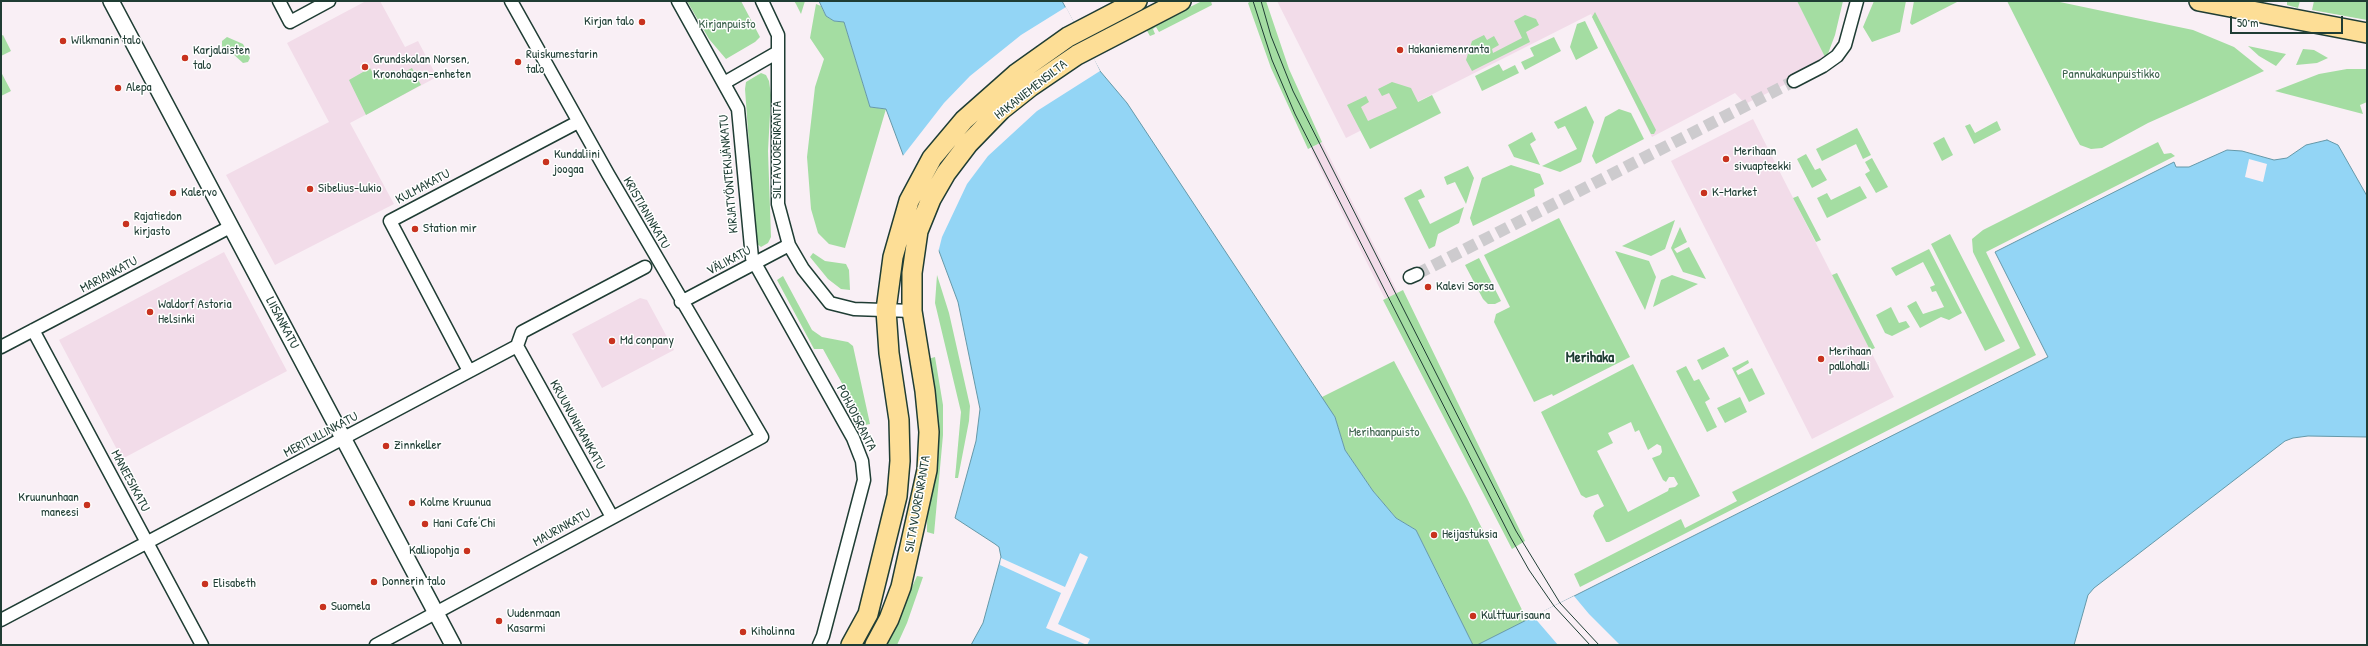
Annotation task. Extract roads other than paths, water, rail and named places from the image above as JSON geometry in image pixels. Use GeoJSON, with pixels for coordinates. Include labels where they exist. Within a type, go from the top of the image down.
{"type":"FeatureCollection","features":[{"type":"Feature","properties":{"kind":"main road","name":"HAKANIEMENSILTA"},"geometry":{"type":"LineString","coordinates":[[886,310],[893,257],[909,201],[932,158],[964,120],[1016,74],[1043,53],[1068,37],[1137,1]]}},
{"type":"Feature","properties":{"kind":"main road"},"geometry":{"type":"LineString","coordinates":[[2199,1],[2367,33]]}},
{"type":"Feature","properties":{"kind":"main road","name":"HAKANIEMENSILTA"},"geometry":{"type":"LineString","coordinates":[[912,311],[912,273],[918,231],[931,199],[946,173],[968,144],[996,116],[1030,87],[1077,55],[1178,3]]}},
{"type":"Feature","properties":{"kind":"main road","name":"SILTAVUORENRANTA"},"geometry":{"type":"LineString","coordinates":[[851,645],[868,614],[898,489],[900,462],[899,420],[889,353],[886,310]]}},
{"type":"Feature","properties":{"kind":"main road","name":"SILTAVUORENRANTA"},"geometry":{"type":"LineString","coordinates":[[875,645],[889,619],[901,587],[926,470],[929,432],[925,391],[912,311]]}},
{"type":"Feature","properties":{"kind":"street","name":"LIISANKATU"},"geometry":{"type":"LineString","coordinates":[[111,1],[453,645]]}},
{"type":"Feature","properties":{"kind":"street"},"geometry":{"type":"LineString","coordinates":[[279,1],[290,22],[330,1]]}},
{"type":"Feature","properties":{"kind":"street","name":"KRISTIANINKATU"},"geometry":{"type":"LineString","coordinates":[[511,1],[578,122],[762,437]]}},
{"type":"Feature","properties":{"kind":"street","name":"KIRJATYÖNTEKIJÄNKATU"},"geometry":{"type":"LineString","coordinates":[[678,1],[738,109],[749,248],[754,264]]}},
{"type":"Feature","properties":{"kind":"street","name":"SILTAVUORENRANTA"},"geometry":{"type":"LineString","coordinates":[[762,1],[778,34],[776,163],[778,204],[789,245],[803,269],[830,303],[848,309],[912,311]]}},
{"type":"Feature","properties":{"kind":"street"},"geometry":{"type":"LineString","coordinates":[[1794,81],[1823,66],[1837,56],[1845,44],[1857,2]]}},
{"type":"Feature","properties":{"kind":"street"},"geometry":{"type":"LineString","coordinates":[[724,83],[778,52]]}},
{"type":"Feature","properties":{"kind":"street","name":"KULMAKATU"},"geometry":{"type":"LineString","coordinates":[[469,372],[390,220],[578,122]]}},
{"type":"Feature","properties":{"kind":"street","name":"MARIANKATU"},"geometry":{"type":"LineString","coordinates":[[1,347],[230,227]]}},
{"type":"Feature","properties":{"kind":"street","name":"VÄLIKATU"},"geometry":{"type":"LineString","coordinates":[[682,302],[789,245]]}},
{"type":"Feature","properties":{"kind":"street","name":"POHJOISRANTA"},"geometry":{"type":"LineString","coordinates":[[754,264],[852,438],[862,461],[864,480],[823,636],[818,645]]}},
{"type":"Feature","properties":{"kind":"street"},"geometry":{"type":"LineString","coordinates":[[517,346],[522,332],[645,267]]}},
{"type":"Feature","properties":{"kind":"street","name":"MANEESIKATU"},"geometry":{"type":"LineString","coordinates":[[33,330],[202,645]]}},
{"type":"Feature","properties":{"kind":"street","name":"MERITULLINKATU"},"geometry":{"type":"LineString","coordinates":[[1,620],[147,541],[344,439],[517,346]]}},
{"type":"Feature","properties":{"kind":"street","name":"KRUUNUNHAANKATU"},"geometry":{"type":"LineString","coordinates":[[517,346],[612,517]]}},
{"type":"Feature","properties":{"kind":"street","name":"MAURINKATU"},"geometry":{"type":"LineString","coordinates":[[376,645],[762,437]]}},
{"type":"Feature","properties":{"kind":"water"},"geometry":{"type":"Polygon","coordinates":[[[819,1],[1062,1],[1100,71],[1127,103],[1335,417],[1345,450],[1373,491],[1396,518],[1416,530],[1473,645],[971,645],[983,623],[1001,557],[999,547],[955,518],[976,441],[980,409],[958,302],[886,109],[870,107],[844,22],[834,21],[826,16],[819,1]]]}},
{"type":"Feature","properties":{"kind":"water"},"geometry":{"type":"Polygon","coordinates":[[[2327,140],[2338,145],[2367,196],[2367,437],[2308,436],[2293,438],[2285,441],[2094,588],[2088,595],[2074,645],[1477,645],[2048,357],[1995,252],[2174,162],[2176,167],[2189,167],[2227,150],[2242,151],[2274,160],[2287,158],[2306,145],[2327,140]]]}},
{"type":"Feature","properties":{"kind":"tunnel"},"geometry":{"type":"LineString","coordinates":[[1417,274],[1794,81]]}},
{"type":"Feature","properties":{"kind":"tram line"},"geometry":{"type":"LineString","coordinates":[[1253,1],[1272,60],[1295,114],[1511,538],[1529,570],[1554,606],[1590,645]]}},
{"type":"Feature","properties":{"kind":"tram line"},"geometry":{"type":"LineString","coordinates":[[1261,1],[1271,36],[1293,91],[1516,531],[1560,603],[1599,645]]}},
{"type":"Feature","properties":{"kind":"place","name":"Kirjan talo"},"geometry":{"type":"Point","coordinates":[642,22]}},
{"type":"Feature","properties":{"kind":"place","name":"Wilkmanin talo"},"geometry":{"type":"Point","coordinates":[63,41]}},
{"type":"Feature","properties":{"kind":"place","name":"Hakaniemenranta"},"geometry":{"type":"Point","coordinates":[1400,50]}},
{"type":"Feature","properties":{"kind":"place","name":"Karjalaisten talo"},"geometry":{"type":"Point","coordinates":[185,58]}},
{"type":"Feature","properties":{"kind":"place","name":"Ruiskumestarin talo"},"geometry":{"type":"Point","coordinates":[518,62]}},
{"type":"Feature","properties":{"kind":"place","name":"Grundskolan Norsen, Kronohagen-enheten"},"geometry":{"type":"Point","coordinates":[365,67]}},
{"type":"Feature","properties":{"kind":"place","name":"Alepa"},"geometry":{"type":"Point","coordinates":[118,88]}},
{"type":"Feature","properties":{"kind":"place","name":"Merihaan sivuapteekki"},"geometry":{"type":"Point","coordinates":[1726,159]}},
{"type":"Feature","properties":{"kind":"place","name":"Kundaliini joogaa"},"geometry":{"type":"Point","coordinates":[546,162]}},
{"type":"Feature","properties":{"kind":"place","name":"Sibelius-lukio"},"geometry":{"type":"Point","coordinates":[310,189]}},
{"type":"Feature","properties":{"kind":"place","name":"Kalervo"},"geometry":{"type":"Point","coordinates":[173,193]}},
{"type":"Feature","properties":{"kind":"place","name":"K-Market"},"geometry":{"type":"Point","coordinates":[1704,193]}},
{"type":"Feature","properties":{"kind":"place","name":"Rajatiedon kirjasto"},"geometry":{"type":"Point","coordinates":[126,224]}},
{"type":"Feature","properties":{"kind":"place","name":"Station mir"},"geometry":{"type":"Point","coordinates":[415,229]}},
{"type":"Feature","properties":{"kind":"place","name":"Kalevi Sorsa"},"geometry":{"type":"Point","coordinates":[1428,287]}},
{"type":"Feature","properties":{"kind":"place","name":"Waldorf Astoria Helsinki"},"geometry":{"type":"Point","coordinates":[150,312]}},
{"type":"Feature","properties":{"kind":"place","name":"Md conpany"},"geometry":{"type":"Point","coordinates":[612,341]}},
{"type":"Feature","properties":{"kind":"place","name":"Merihaan pallohalli"},"geometry":{"type":"Point","coordinates":[1821,359]}},
{"type":"Feature","properties":{"kind":"place","name":"Zinnkeller"},"geometry":{"type":"Point","coordinates":[386,446]}},
{"type":"Feature","properties":{"kind":"place","name":"Kolme Kruunua"},"geometry":{"type":"Point","coordinates":[412,503]}},
{"type":"Feature","properties":{"kind":"place","name":"Kruununhaan maneesi"},"geometry":{"type":"Point","coordinates":[87,505]}},
{"type":"Feature","properties":{"kind":"place","name":"Hani Cafe'Chi"},"geometry":{"type":"Point","coordinates":[425,524]}},
{"type":"Feature","properties":{"kind":"place","name":"Heijastuksia"},"geometry":{"type":"Point","coordinates":[1434,535]}},
{"type":"Feature","properties":{"kind":"place","name":"Kalliopohja"},"geometry":{"type":"Point","coordinates":[467,551]}},
{"type":"Feature","properties":{"kind":"place","name":"Donnerin talo"},"geometry":{"type":"Point","coordinates":[374,582]}},
{"type":"Feature","properties":{"kind":"place","name":"Elisabeth"},"geometry":{"type":"Point","coordinates":[205,584]}},
{"type":"Feature","properties":{"kind":"place","name":"Suomela"},"geometry":{"type":"Point","coordinates":[323,607]}},
{"type":"Feature","properties":{"kind":"place","name":"Kulttuurisauna"},"geometry":{"type":"Point","coordinates":[1473,616]}},
{"type":"Feature","properties":{"kind":"place","name":"Uudenmaan Kasarmi"},"geometry":{"type":"Point","coordinates":[499,621]}},
{"type":"Feature","properties":{"kind":"place","name":"Kiholinna"},"geometry":{"type":"Point","coordinates":[743,632]}},
{"type":"Feature","properties":{"kind":"district","name":"Merihaka"},"geometry":{"type":"Point","coordinates":[1590,358]}},
{"type":"Feature","properties":{"kind":"park label","name":"Kirjanpuisto"},"geometry":{"type":"Point","coordinates":[727,25]}},
{"type":"Feature","properties":{"kind":"park label","name":"Pannukakunpuistikko"},"geometry":{"type":"Point","coordinates":[2111,75]}},
{"type":"Feature","properties":{"kind":"park label","name":"Merihaanpuisto"},"geometry":{"type":"Point","coordinates":[1384,433]}}]}
